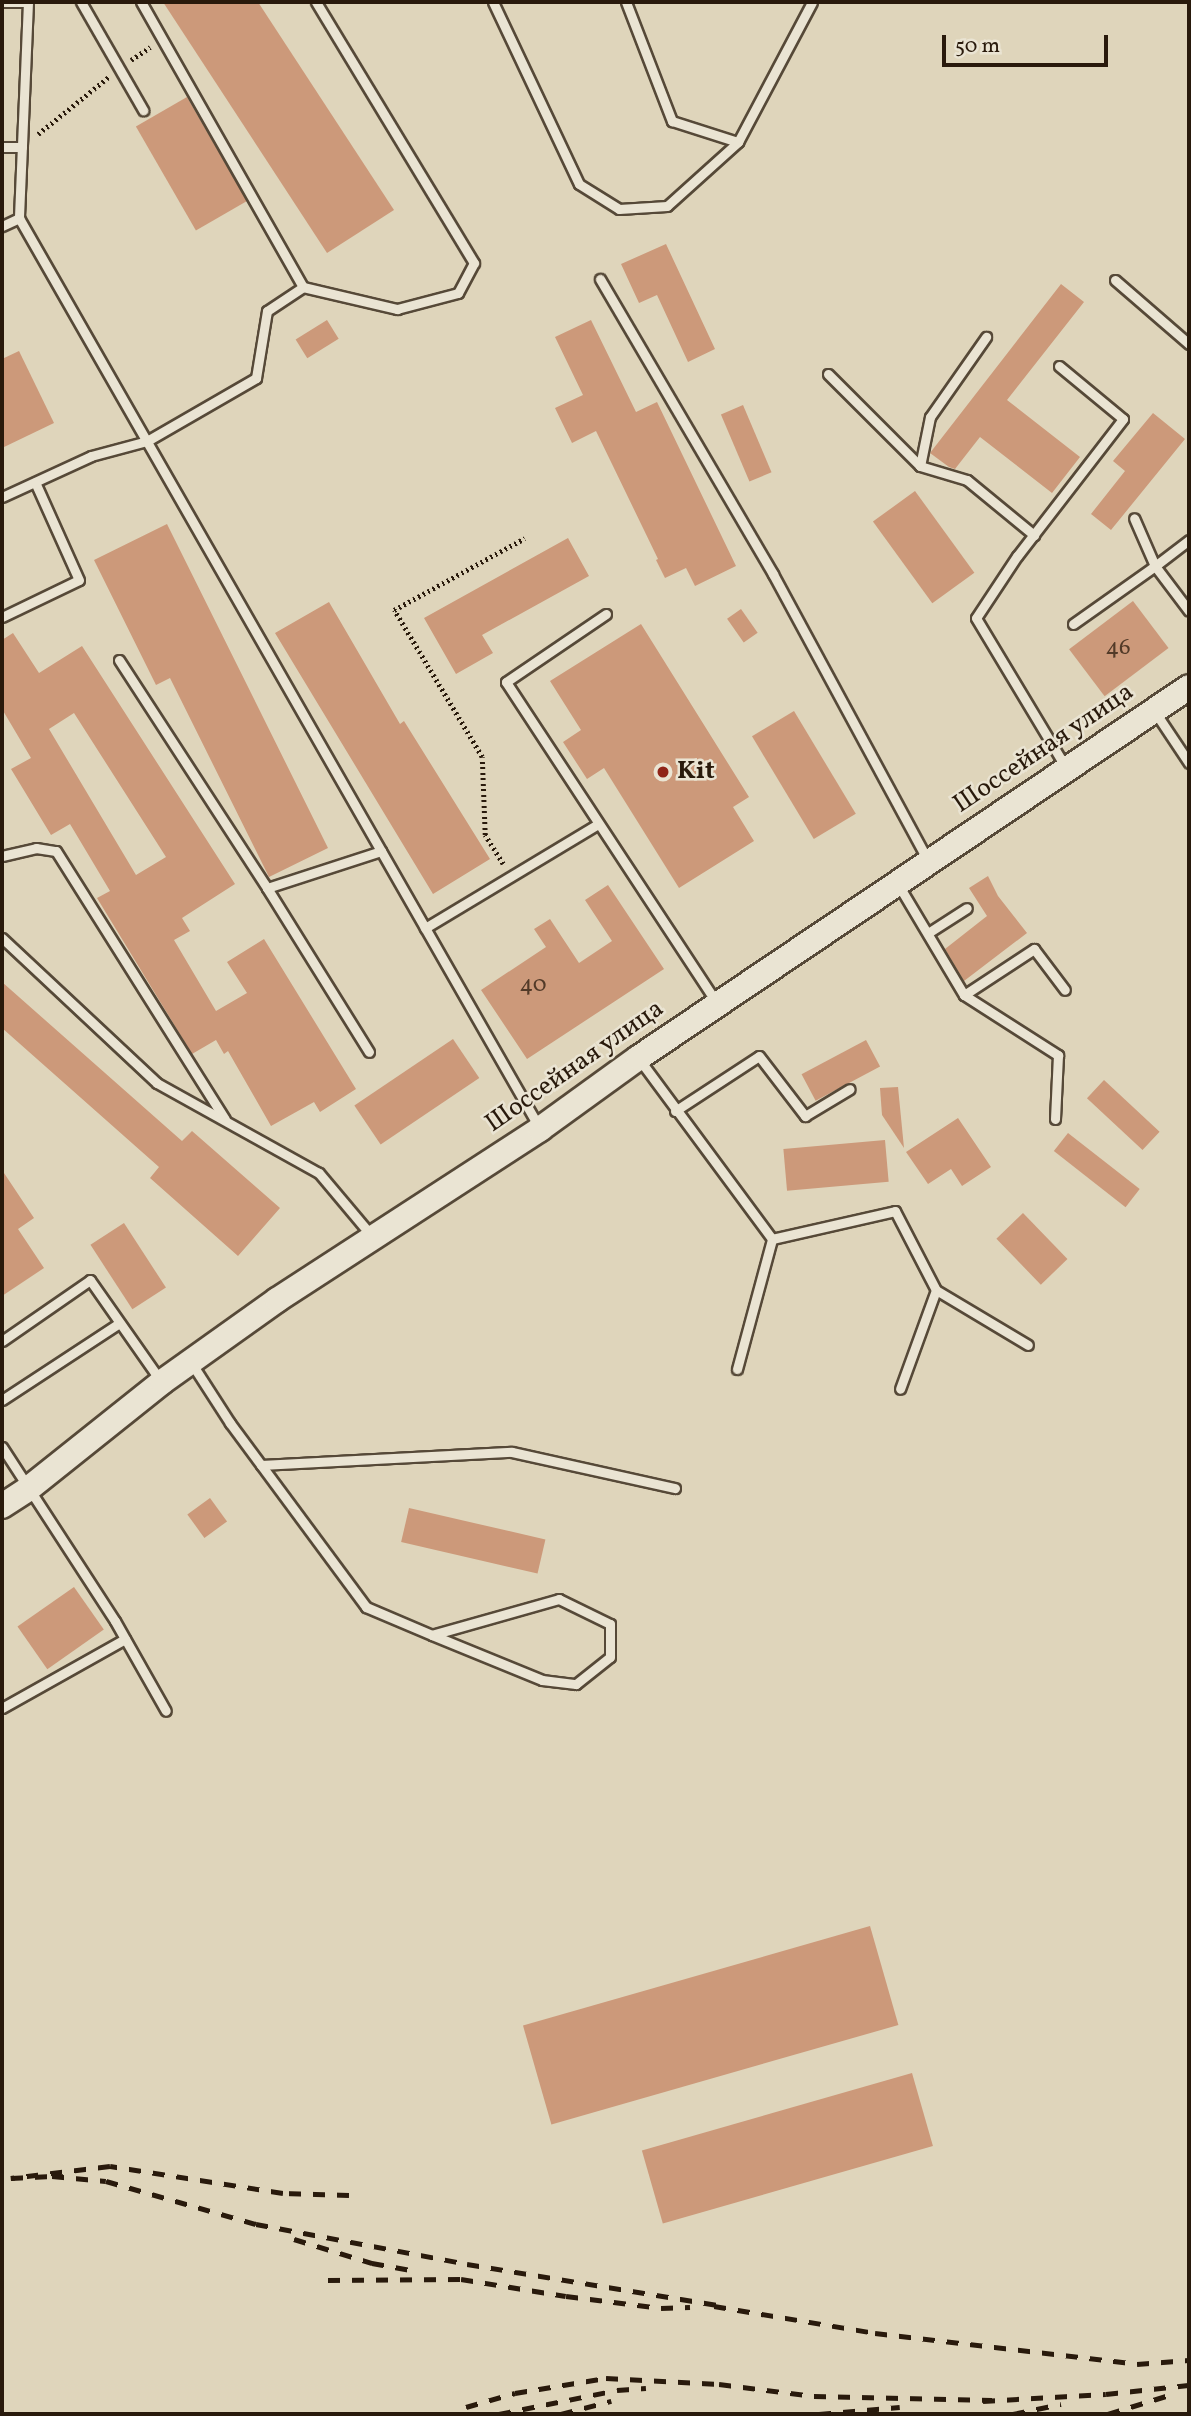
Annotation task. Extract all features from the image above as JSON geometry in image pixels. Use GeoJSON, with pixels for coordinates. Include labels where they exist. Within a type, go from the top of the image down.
{"type":"FeatureCollection","features":[{"type":"Feature","properties":{"kind":"main road","name":"Шоссейная улица"},"geometry":{"type":"LineString","coordinates":[[2,1506],[28,1489],[162,1382],[372,1236],[540,1129],[638,1058],[1189,687]]}},
{"type":"Feature","properties":{"kind":"lane"},"geometry":{"type":"LineString","coordinates":[[2,2],[28,2],[19,218],[540,1129]]}},
{"type":"Feature","properties":{"kind":"lane"},"geometry":{"type":"LineString","coordinates":[[81,2],[144,110]]}},
{"type":"Feature","properties":{"kind":"lane"},"geometry":{"type":"LineString","coordinates":[[141,2],[303,287]]}},
{"type":"Feature","properties":{"kind":"lane"},"geometry":{"type":"LineString","coordinates":[[2,497],[91,456],[147,441],[256,378],[267,311],[303,287],[397,309],[458,292],[474,263],[316,2]]}},
{"type":"Feature","properties":{"kind":"lane"},"geometry":{"type":"LineString","coordinates":[[493,2],[579,184],[619,209],[667,206],[738,142],[812,2]]}},
{"type":"Feature","properties":{"kind":"lane"},"geometry":{"type":"LineString","coordinates":[[626,2],[672,121],[738,142]]}},
{"type":"Feature","properties":{"kind":"lane"},"geometry":{"type":"LineString","coordinates":[[2,147],[22,147]]}},
{"type":"Feature","properties":{"kind":"lane"},"geometry":{"type":"LineString","coordinates":[[2,226],[19,218]]}},
{"type":"Feature","properties":{"kind":"lane"},"geometry":{"type":"LineString","coordinates":[[600,279],[773,574],[929,863]]}},
{"type":"Feature","properties":{"kind":"lane"},"geometry":{"type":"LineString","coordinates":[[1115,281],[1189,344]]}},
{"type":"Feature","properties":{"kind":"lane"},"geometry":{"type":"LineString","coordinates":[[920,466],[930,417],[986,337]]}},
{"type":"Feature","properties":{"kind":"lane"},"geometry":{"type":"LineString","coordinates":[[1059,366],[1123,419],[1034,535],[976,618],[1067,770]]}},
{"type":"Feature","properties":{"kind":"lane"},"geometry":{"type":"LineString","coordinates":[[828,374],[920,466],[967,480],[1034,535]]}},
{"type":"Feature","properties":{"kind":"lane"},"geometry":{"type":"LineString","coordinates":[[2,617],[79,580],[35,482]]}},
{"type":"Feature","properties":{"kind":"lane"},"geometry":{"type":"LineString","coordinates":[[1134,518],[1155,566],[1189,611]]}},
{"type":"Feature","properties":{"kind":"lane"},"geometry":{"type":"LineString","coordinates":[[1073,624],[1189,540]]}},
{"type":"Feature","properties":{"kind":"lane"},"geometry":{"type":"LineString","coordinates":[[606,614],[506,682],[718,1004]]}},
{"type":"Feature","properties":{"kind":"lane"},"geometry":{"type":"LineString","coordinates":[[119,660],[267,888],[369,1052]]}},
{"type":"Feature","properties":{"kind":"lane"},"geometry":{"type":"LineString","coordinates":[[1154,711],[1189,763]]}},
{"type":"Feature","properties":{"kind":"lane"},"geometry":{"type":"LineString","coordinates":[[425,928],[598,824]]}},
{"type":"Feature","properties":{"kind":"lane"},"geometry":{"type":"LineString","coordinates":[[2,856],[36,848],[56,851],[226,1121]]}},
{"type":"Feature","properties":{"kind":"lane"},"geometry":{"type":"LineString","coordinates":[[267,888],[381,851]]}},
{"type":"Feature","properties":{"kind":"lane"},"geometry":{"type":"LineString","coordinates":[[898,885],[964,995],[1058,1055],[1055,1119]]}},
{"type":"Feature","properties":{"kind":"lane"},"geometry":{"type":"LineString","coordinates":[[928,933],[967,908]]}},
{"type":"Feature","properties":{"kind":"lane"},"geometry":{"type":"LineString","coordinates":[[2,938],[157,1083],[320,1172],[372,1236]]}},
{"type":"Feature","properties":{"kind":"lane"},"geometry":{"type":"LineString","coordinates":[[964,995],[1034,949],[1065,990]]}},
{"type":"Feature","properties":{"kind":"lane"},"geometry":{"type":"LineString","coordinates":[[675,1111],[759,1056],[805,1116],[850,1089]]}},
{"type":"Feature","properties":{"kind":"lane"},"geometry":{"type":"LineString","coordinates":[[638,1058],[772,1239]]}},
{"type":"Feature","properties":{"kind":"lane"},"geometry":{"type":"LineString","coordinates":[[772,1239],[895,1212],[936,1290],[1028,1345]]}},
{"type":"Feature","properties":{"kind":"lane"},"geometry":{"type":"LineString","coordinates":[[737,1369],[772,1239]]}},
{"type":"Feature","properties":{"kind":"lane"},"geometry":{"type":"LineString","coordinates":[[2,1341],[90,1280],[162,1382]]}},
{"type":"Feature","properties":{"kind":"lane"},"geometry":{"type":"LineString","coordinates":[[900,1389],[936,1290]]}},
{"type":"Feature","properties":{"kind":"lane"},"geometry":{"type":"LineString","coordinates":[[2,1400],[118,1323]]}},
{"type":"Feature","properties":{"kind":"lane"},"geometry":{"type":"LineString","coordinates":[[191,1362],[261,1465],[366,1607],[542,1680],[576,1684],[610,1657],[610,1624],[559,1599],[432,1634]]}},
{"type":"Feature","properties":{"kind":"lane"},"geometry":{"type":"LineString","coordinates":[[2,1447],[125,1639],[166,1712]]}},
{"type":"Feature","properties":{"kind":"lane"},"geometry":{"type":"LineString","coordinates":[[261,1465],[512,1452],[675,1488]]}},
{"type":"Feature","properties":{"kind":"lane"},"geometry":{"type":"LineString","coordinates":[[2,1708],[125,1639]]}},
{"type":"Feature","properties":{"kind":"path"},"geometry":{"type":"LineString","coordinates":[[22,147],[120,68],[162,39]]}},
{"type":"Feature","properties":{"kind":"path"},"geometry":{"type":"LineString","coordinates":[[511,876],[485,835],[482,757],[394,610],[525,538]]}},
{"type":"Feature","properties":{"kind":"building"},"geometry":{"type":"Polygon","coordinates":[[[163,2],[258,2],[394,210],[327,253],[163,2]]]}},
{"type":"Feature","properties":{"kind":"building"},"geometry":{"type":"Polygon","coordinates":[[[187,97],[247,201],[196,230],[136,126],[187,97]]]}},
{"type":"Feature","properties":{"kind":"building"},"geometry":{"type":"Polygon","coordinates":[[[666,244],[715,349],[688,362],[657,295],[639,303],[621,264],[666,244]]]}},
{"type":"Feature","properties":{"kind":"building"},"geometry":{"type":"Polygon","coordinates":[[[1061,284],[1084,302],[1007,400],[1080,457],[1052,493],[980,437],[955,469],[949,467],[930,453],[1061,284]]]}},
{"type":"Feature","properties":{"kind":"building"},"geometry":{"type":"Polygon","coordinates":[[[327,320],[339,339],[307,358],[296,340],[327,320]]]}},
{"type":"Feature","properties":{"kind":"building"},"geometry":{"type":"Polygon","coordinates":[[[591,320],[636,412],[657,402],[736,566],[695,586],[686,568],[665,578],[596,431],[572,443],[555,408],[583,395],[555,337],[591,320]]]}},
{"type":"Feature","properties":{"kind":"building"},"geometry":{"type":"Polygon","coordinates":[[[19,351],[54,423],[2,448],[2,359],[19,351]]]}},
{"type":"Feature","properties":{"kind":"building"},"geometry":{"type":"Polygon","coordinates":[[[743,405],[772,472],[749,482],[721,414],[743,405]]]}},
{"type":"Feature","properties":{"kind":"building"},"geometry":{"type":"Polygon","coordinates":[[[1153,413],[1185,439],[1111,530],[1091,514],[1125,471],[1113,461],[1153,413]]]}},
{"type":"Feature","properties":{"kind":"building"},"geometry":{"type":"Polygon","coordinates":[[[915,491],[974,573],[932,603],[873,522],[915,491]]]}},
{"type":"Feature","properties":{"kind":"building"},"geometry":{"type":"Polygon","coordinates":[[[167,524],[328,848],[269,877],[170,678],[156,685],[94,560],[167,524]]]}},
{"type":"Feature","properties":{"kind":"building"},"geometry":{"type":"Polygon","coordinates":[[[568,538],[589,576],[482,635],[493,653],[456,674],[424,618],[568,538]]]}},
{"type":"Feature","properties":{"kind":"building"},"geometry":{"type":"Polygon","coordinates":[[[1133,601],[1169,648],[1105,696],[1069,649],[1133,601]]]}},
{"type":"Feature","properties":{"kind":"building"},"geometry":{"type":"Polygon","coordinates":[[[329,602],[400,724],[404,721],[490,859],[433,894],[275,633],[329,602]]]}},
{"type":"Feature","properties":{"kind":"building"},"geometry":{"type":"Polygon","coordinates":[[[741,609],[758,633],[744,643],[727,619],[741,609]]]}},
{"type":"Feature","properties":{"kind":"building"},"geometry":{"type":"Polygon","coordinates":[[[641,624],[749,797],[733,807],[754,841],[679,888],[604,768],[587,779],[563,742],[581,730],[550,681],[641,624]]]}},
{"type":"Feature","properties":{"kind":"building"},"geometry":{"type":"Polygon","coordinates":[[[13,633],[39,673],[82,646],[235,884],[182,918],[190,931],[174,940],[216,1011],[247,993],[227,962],[264,939],[356,1089],[320,1112],[314,1102],[271,1126],[228,1051],[224,1054],[216,1040],[192,1054],[97,898],[110,891],[70,824],[51,835],[11,769],[31,758],[2,709],[2,640],[13,633]],[[74,713],[49,729],[136,875],[166,857],[74,713]]]}},
{"type":"Feature","properties":{"kind":"building"},"geometry":{"type":"Polygon","coordinates":[[[794,711],[856,814],[814,839],[752,736],[794,711]]]}},
{"type":"Feature","properties":{"kind":"building"},"geometry":{"type":"Polygon","coordinates":[[[988,876],[998,896],[1027,933],[964,981],[945,949],[987,916],[969,888],[988,876]]]}},
{"type":"Feature","properties":{"kind":"building"},"geometry":{"type":"Polygon","coordinates":[[[608,885],[664,969],[527,1059],[481,990],[546,947],[534,929],[550,919],[579,963],[612,941],[585,900],[608,885]]]}},
{"type":"Feature","properties":{"kind":"building"},"geometry":{"type":"Polygon","coordinates":[[[2,982],[182,1141],[192,1131],[280,1208],[238,1256],[150,1178],[159,1167],[2,1028],[2,982]]]}},
{"type":"Feature","properties":{"kind":"building"},"geometry":{"type":"Polygon","coordinates":[[[453,1039],[479,1078],[381,1145],[354,1106],[453,1039]]]}},
{"type":"Feature","properties":{"kind":"building"},"geometry":{"type":"Polygon","coordinates":[[[866,1040],[880,1066],[816,1101],[802,1074],[866,1040]]]}},
{"type":"Feature","properties":{"kind":"building"},"geometry":{"type":"Polygon","coordinates":[[[1104,1080],[1160,1132],[1143,1150],[1087,1098],[1104,1080]]]}},
{"type":"Feature","properties":{"kind":"building"},"geometry":{"type":"Polygon","coordinates":[[[898,1087],[904,1148],[882,1115],[880,1088],[898,1087]]]}},
{"type":"Feature","properties":{"kind":"building"},"geometry":{"type":"Polygon","coordinates":[[[958,1118],[991,1167],[962,1186],[951,1169],[928,1184],[906,1152],[958,1118]]]}},
{"type":"Feature","properties":{"kind":"building"},"geometry":{"type":"Polygon","coordinates":[[[1068,1133],[1140,1189],[1126,1207],[1054,1151],[1068,1133]]]}},
{"type":"Feature","properties":{"kind":"building"},"geometry":{"type":"Polygon","coordinates":[[[885,1140],[889,1182],[787,1191],[783,1149],[885,1140]]]}},
{"type":"Feature","properties":{"kind":"building"},"geometry":{"type":"Polygon","coordinates":[[[2,1170],[34,1218],[18,1229],[44,1268],[2,1296],[2,1170]]]}},
{"type":"Feature","properties":{"kind":"building"},"geometry":{"type":"Polygon","coordinates":[[[1023,1213],[1067,1259],[1041,1285],[996,1239],[1023,1213]]]}},
{"type":"Feature","properties":{"kind":"building"},"geometry":{"type":"Polygon","coordinates":[[[124,1223],[166,1288],[132,1309],[90,1245],[124,1223]]]}},
{"type":"Feature","properties":{"kind":"building"},"geometry":{"type":"Polygon","coordinates":[[[210,1498],[227,1521],[204,1538],[187,1514],[210,1498]]]}},
{"type":"Feature","properties":{"kind":"building"},"geometry":{"type":"Polygon","coordinates":[[[409,1508],[545,1539],[538,1574],[401,1542],[409,1508]]]}},
{"type":"Feature","properties":{"kind":"building"},"geometry":{"type":"Polygon","coordinates":[[[74,1587],[104,1630],[47,1669],[17,1627],[74,1587]]]}},
{"type":"Feature","properties":{"kind":"building"},"geometry":{"type":"Polygon","coordinates":[[[870,1926],[898,2025],[551,2125],[523,2026],[870,1926]]]}},
{"type":"Feature","properties":{"kind":"building"},"geometry":{"type":"Polygon","coordinates":[[[912,2073],[933,2146],[663,2224],[642,2150],[912,2073]]]}},
{"type":"Feature","properties":{"kind":"railway"},"geometry":{"type":"LineString","coordinates":[[349,2195],[283,2193],[110,2166],[11,2178],[52,2176],[106,2181],[256,2224],[467,2264],[724,2306]]}},
{"type":"Feature","properties":{"kind":"railway"},"geometry":{"type":"LineString","coordinates":[[294,2239],[372,2263],[416,2271]]}},
{"type":"Feature","properties":{"kind":"railway"},"geometry":{"type":"LineString","coordinates":[[328,2280],[461,2279],[661,2308],[690,2307]]}},
{"type":"Feature","properties":{"kind":"railway"},"geometry":{"type":"LineString","coordinates":[[714,2306],[875,2333],[1137,2364],[1189,2360]]}},
{"type":"Feature","properties":{"kind":"railway"},"geometry":{"type":"LineString","coordinates":[[466,2407],[515,2393],[606,2378],[719,2384],[814,2396],[992,2400]]}},
{"type":"Feature","properties":{"kind":"railway"},"geometry":{"type":"LineString","coordinates":[[983,2401],[1106,2394],[1189,2385]]}},
{"type":"Feature","properties":{"kind":"railway"},"geometry":{"type":"LineString","coordinates":[[499,2414],[617,2390],[646,2388]]}},
{"type":"Feature","properties":{"kind":"railway"},"geometry":{"type":"LineString","coordinates":[[1108,2414],[1176,2393]]}},
{"type":"Feature","properties":{"kind":"railway"},"geometry":{"type":"LineString","coordinates":[[561,2414],[611,2401]]}},
{"type":"Feature","properties":{"kind":"railway"},"geometry":{"type":"LineString","coordinates":[[1013,2414],[1061,2404]]}},
{"type":"Feature","properties":{"kind":"railway"},"geometry":{"type":"LineString","coordinates":[[819,2414],[900,2407]]}},
{"type":"Feature","properties":{"kind":"place","name":"Kit"},"geometry":{"type":"Point","coordinates":[663,772]}}]}
